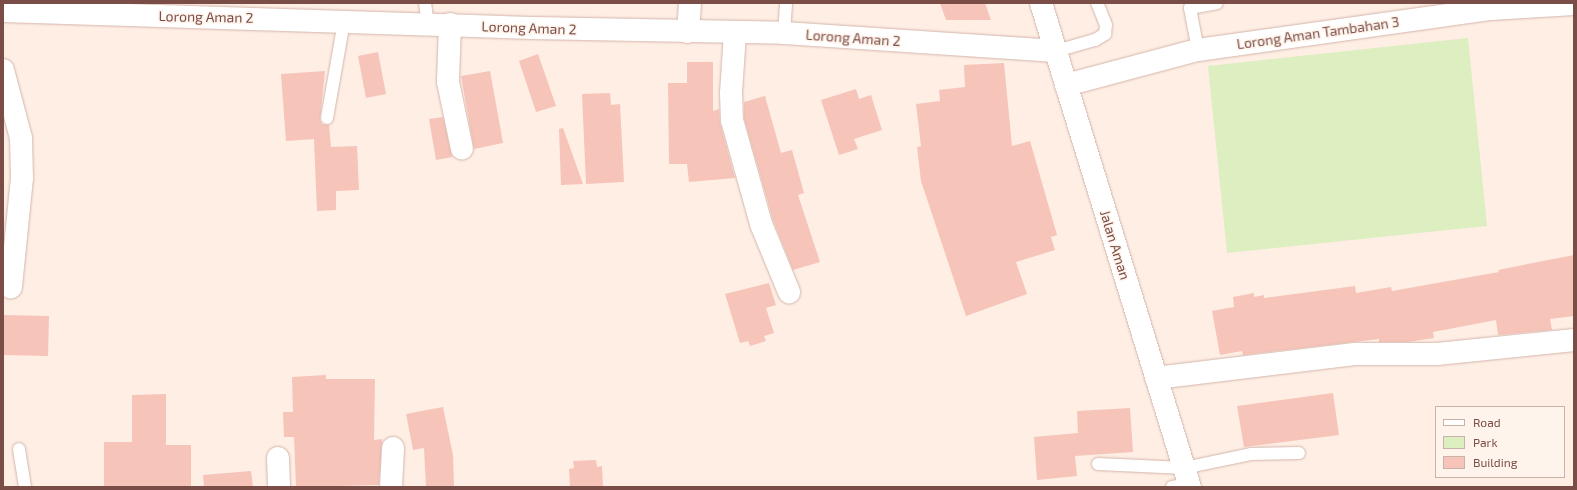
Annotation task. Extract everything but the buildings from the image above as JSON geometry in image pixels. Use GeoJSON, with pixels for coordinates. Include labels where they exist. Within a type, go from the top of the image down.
{"type":"FeatureCollection","features":[{"type":"Feature","properties":{"kind":"street"},"geometry":{"type":"LineString","coordinates":[[688,32],[690,3]]}},
{"type":"Feature","properties":{"kind":"street","name":"Jalan Aman"},"geometry":{"type":"LineString","coordinates":[[1041,3],[1156,378],[1184,482]]}},
{"type":"Feature","properties":{"kind":"street","name":"Lorong Aman Tambahan 3"},"geometry":{"type":"LineString","coordinates":[[1066,85],[1198,50],[1491,8],[1544,4],[1574,4]]}},
{"type":"Feature","properties":{"kind":"street","name":"Lorong Aman 2"},"geometry":{"type":"LineString","coordinates":[[12,11],[297,11],[344,22],[688,32],[784,33],[1056,51]]}},
{"type":"Feature","properties":{"kind":"street"},"geometry":{"type":"LineString","coordinates":[[450,24],[448,82],[462,149]]}},
{"type":"Feature","properties":{"kind":"street"},"geometry":{"type":"LineString","coordinates":[[735,33],[731,93],[732,120],[761,224],[789,292]]}},
{"type":"Feature","properties":{"kind":"street"},"geometry":{"type":"LineString","coordinates":[[3,70],[21,138],[22,178],[10,288]]}},
{"type":"Feature","properties":{"kind":"street"},"geometry":{"type":"LineString","coordinates":[[1156,378],[1355,354],[1437,354],[1574,340]]}},
{"type":"Feature","properties":{"kind":"street"},"geometry":{"type":"LineString","coordinates":[[391,487],[393,448]]}},
{"type":"Feature","properties":{"kind":"street"},"geometry":{"type":"LineString","coordinates":[[278,458],[279,487]]}},
{"type":"Feature","properties":{"kind":"lane"},"geometry":{"type":"LineString","coordinates":[[425,3],[428,25]]}},
{"type":"Feature","properties":{"kind":"lane"},"geometry":{"type":"LineString","coordinates":[[784,33],[786,3]]}},
{"type":"Feature","properties":{"kind":"lane"},"geometry":{"type":"LineString","coordinates":[[1056,51],[1095,40],[1105,34],[1106,25],[1097,3]]}},
{"type":"Feature","properties":{"kind":"lane"},"geometry":{"type":"LineString","coordinates":[[1198,50],[1190,8],[1217,3]]}},
{"type":"Feature","properties":{"kind":"lane"},"geometry":{"type":"LineString","coordinates":[[327,118],[344,22]]}},
{"type":"Feature","properties":{"kind":"lane"},"geometry":{"type":"LineString","coordinates":[[19,449],[25,487]]}},
{"type":"Feature","properties":{"kind":"lane"},"geometry":{"type":"LineString","coordinates":[[1098,464],[1184,482],[1251,454],[1298,453]]}},
{"type":"Feature","properties":{"kind":"green space"},"geometry":{"type":"Polygon","coordinates":[[[1468,38],[1487,226],[1227,253],[1208,66],[1468,38]]]}}]}
